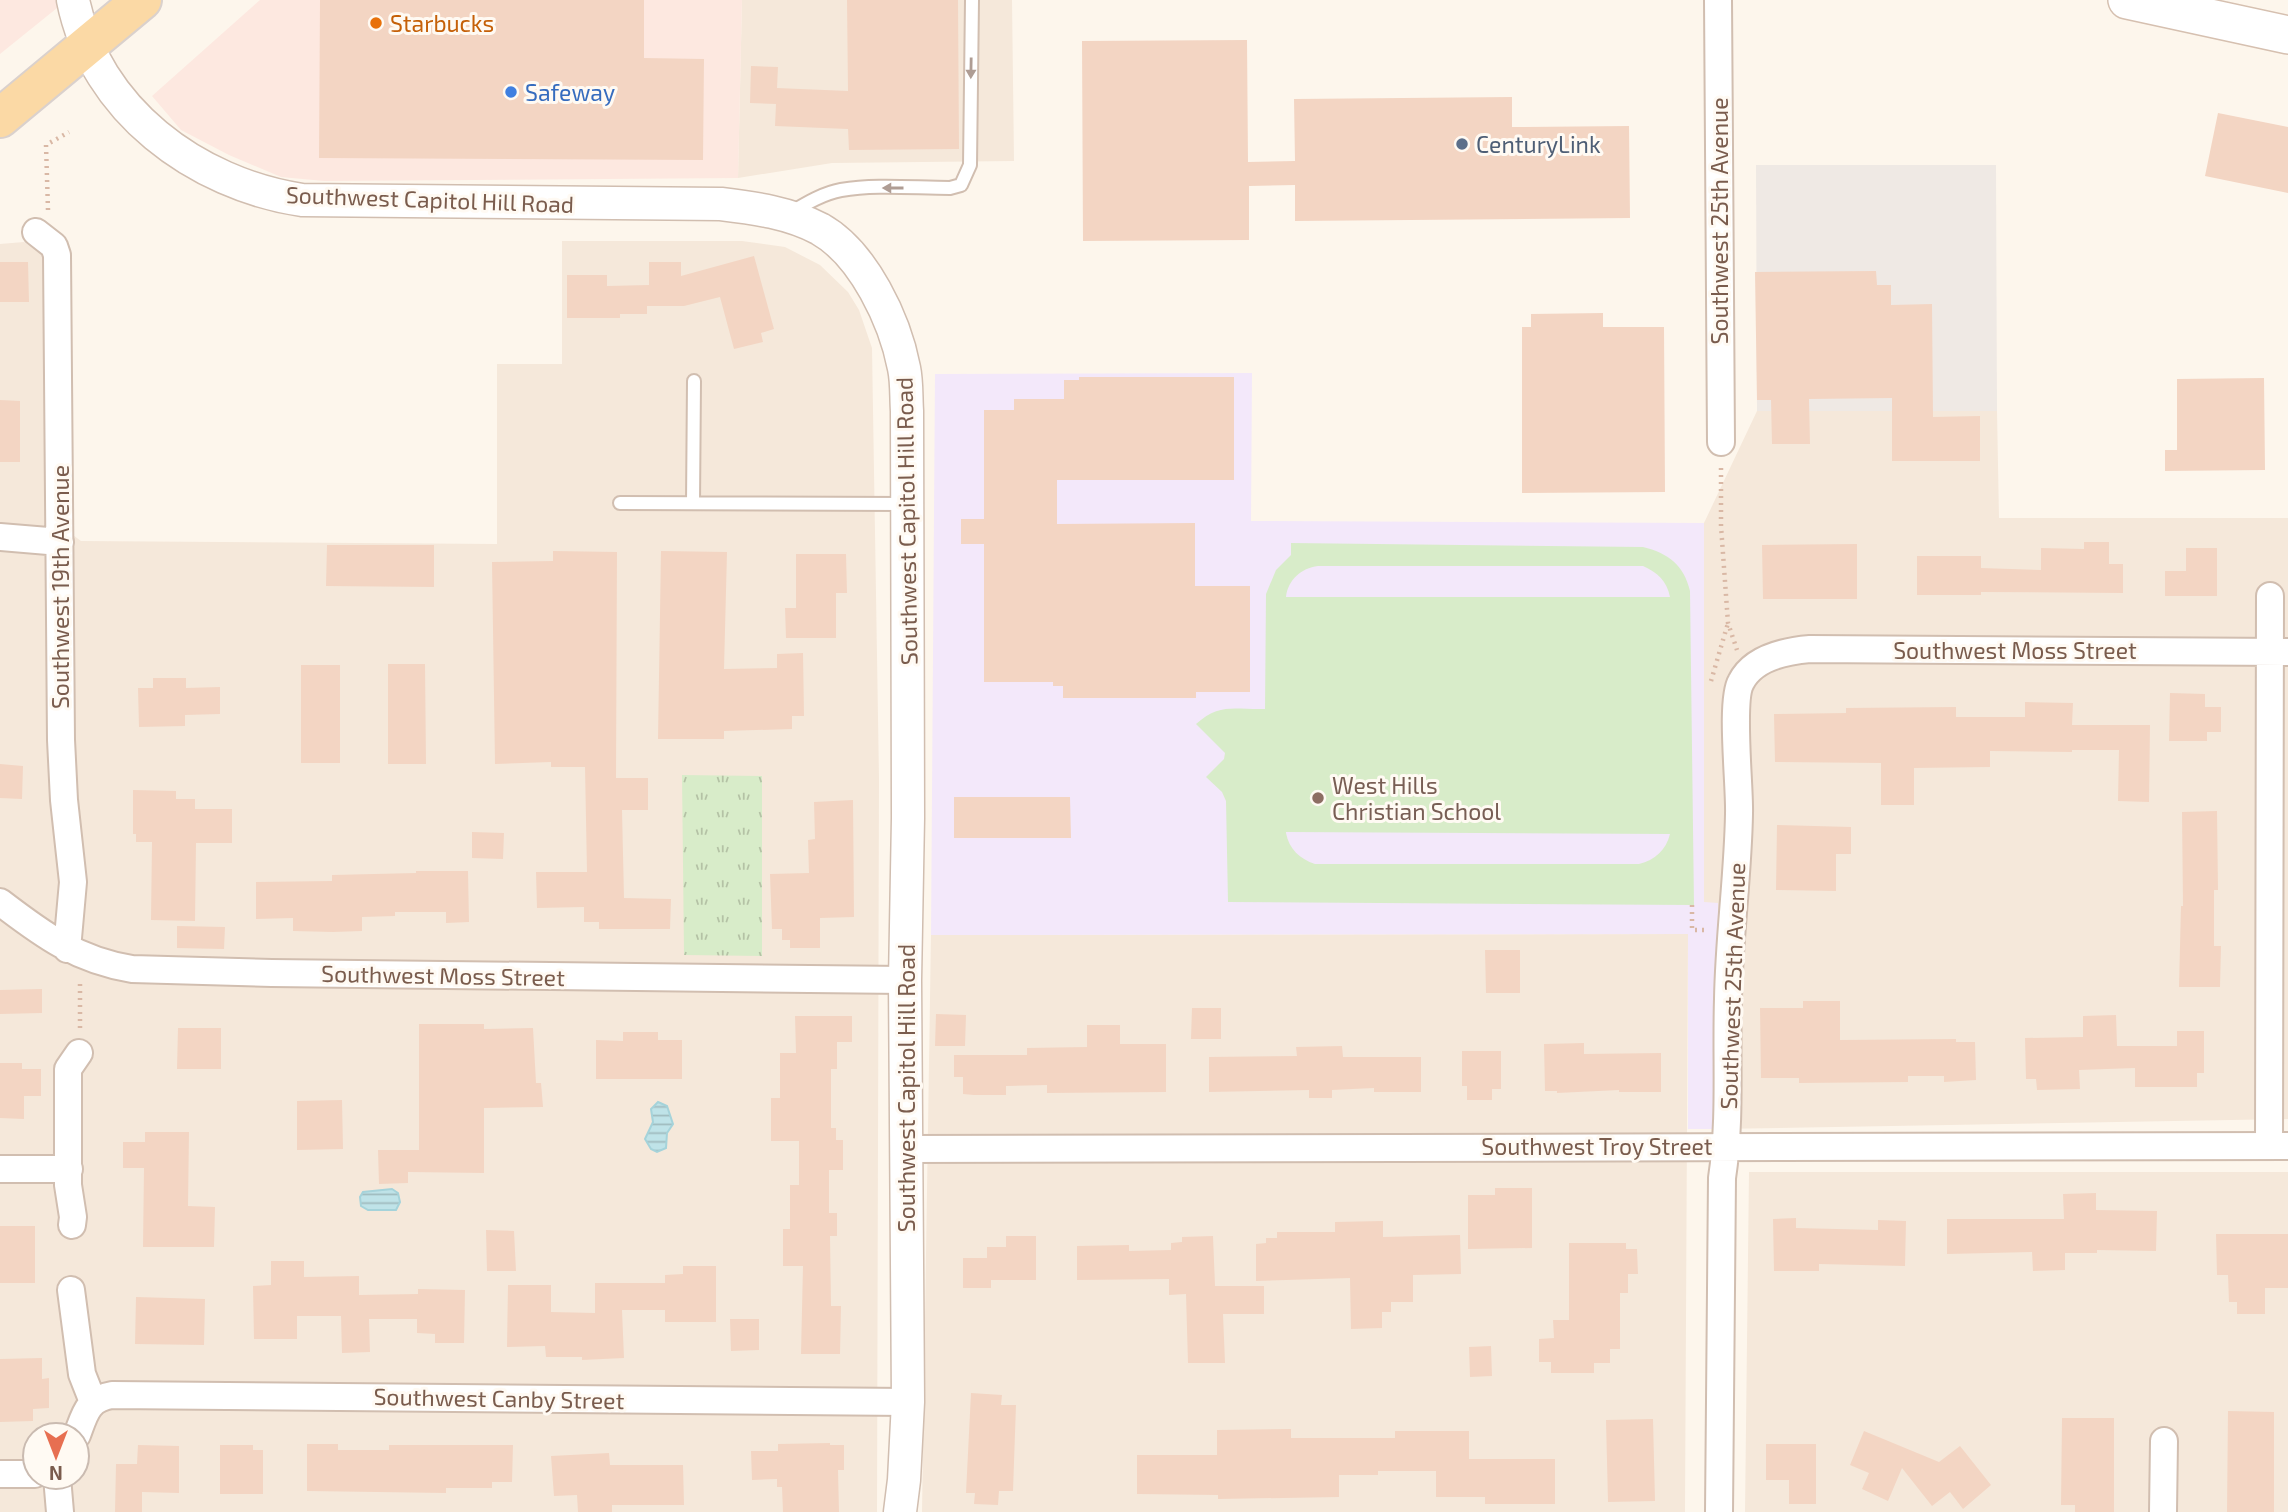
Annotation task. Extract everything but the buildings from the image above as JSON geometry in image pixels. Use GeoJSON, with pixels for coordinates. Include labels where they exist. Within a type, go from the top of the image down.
{"type":"FeatureCollection","features":[{"type":"Feature","properties":{"kind":"main road"},"geometry":{"type":"LineString","coordinates":[[0,118],[142,0]]}},
{"type":"Feature","properties":{"kind":"main road"},"geometry":{"type":"LineString","coordinates":[[2127,0],[2288,35]]}},
{"type":"Feature","properties":{"kind":"street"},"geometry":{"type":"LineString","coordinates":[[73,0],[88,46]]}},
{"type":"Feature","properties":{"kind":"street","name":"Southwest 25th Avenue"},"geometry":{"type":"LineString","coordinates":[[1718,0],[1721,442]]}},
{"type":"Feature","properties":{"kind":"street","name":"Southwest Capitol Hill Road"},"geometry":{"type":"LineString","coordinates":[[88,46],[103,76],[120,101],[162,140],[200,167],[281,197],[326,201],[721,204],[785,215],[821,230],[835,239],[850,255],[871,284],[892,325],[905,370],[908,1402],[900,1512]]}},
{"type":"Feature","properties":{"kind":"street","name":"Southwest 19th Avenue"},"geometry":{"type":"LineString","coordinates":[[36,232],[54,246],[57,255],[62,762],[74,882],[67,949]]}},
{"type":"Feature","properties":{"kind":"street"},"geometry":{"type":"LineString","coordinates":[[0,537],[60,542]]}},
{"type":"Feature","properties":{"kind":"street"},"geometry":{"type":"LineString","coordinates":[[2270,596],[2279,652],[2278,1146]]}},
{"type":"Feature","properties":{"kind":"street","name":"Southwest Moss Street"},"geometry":{"type":"LineString","coordinates":[[1747,673],[1772,657],[1788,651],[1810,649],[2279,652]]}},
{"type":"Feature","properties":{"kind":"street","name":"Southwest 25th Avenue"},"geometry":{"type":"LineString","coordinates":[[1719,1512],[1722,1178],[1727,1146],[1728,998],[1740,814],[1737,692],[1747,673]]}},
{"type":"Feature","properties":{"kind":"street","name":"Southwest Moss Street"},"geometry":{"type":"LineString","coordinates":[[0,902],[67,949],[112,965],[151,970],[905,980]]}},
{"type":"Feature","properties":{"kind":"street"},"geometry":{"type":"LineString","coordinates":[[72,1225],[74,1217],[68,1185],[68,1069],[79,1053]]}},
{"type":"Feature","properties":{"kind":"street","name":"Southwest Troy Street"},"geometry":{"type":"LineString","coordinates":[[906,1149],[2278,1146]]}},
{"type":"Feature","properties":{"kind":"street"},"geometry":{"type":"LineString","coordinates":[[0,1169],[69,1169]]}},
{"type":"Feature","properties":{"kind":"street"},"geometry":{"type":"LineString","coordinates":[[71,1290],[82,1374],[93,1402],[82,1421]]}},
{"type":"Feature","properties":{"kind":"street","name":"Southwest Canby Street"},"geometry":{"type":"LineString","coordinates":[[93,1402],[100,1396],[112,1395],[908,1402]]}},
{"type":"Feature","properties":{"kind":"street"},"geometry":{"type":"LineString","coordinates":[[2163,1512],[2164,1441]]}},
{"type":"Feature","properties":{"kind":"street"},"geometry":{"type":"LineString","coordinates":[[0,1474],[21,1474]]}},
{"type":"Feature","properties":{"kind":"street"},"geometry":{"type":"LineString","coordinates":[[58,1491],[60,1512]]}},
{"type":"Feature","properties":{"kind":"lane"},"geometry":{"type":"LineString","coordinates":[[785,215],[839,190],[961,185],[970,165],[972,0]]}},
{"type":"Feature","properties":{"kind":"lane"},"geometry":{"type":"LineString","coordinates":[[693,503],[694,381]]}},
{"type":"Feature","properties":{"kind":"lane"},"geometry":{"type":"LineString","coordinates":[[620,503],[907,504]]}},
{"type":"Feature","properties":{"kind":"path"},"geometry":{"type":"LineString","coordinates":[[36,232],[48,212],[46,145],[69,132]]}},
{"type":"Feature","properties":{"kind":"path"},"geometry":{"type":"LineString","coordinates":[[1721,442],[1721,526],[1728,623],[1747,673]]}},
{"type":"Feature","properties":{"kind":"path"},"geometry":{"type":"LineString","coordinates":[[67,949],[80,981],[79,1053]]}},
{"type":"Feature","properties":{"kind":"shaded area"},"geometry":{"type":"Polygon","coordinates":[[[0,0],[67,0],[0,54],[0,0]]]}},
{"type":"Feature","properties":{"kind":"shaded area","name":"Safeway"},"geometry":{"type":"Polygon","coordinates":[[[260,0],[742,0],[738,178],[324,181],[281,177],[229,155],[181,130],[152,96],[260,0]]]}},
{"type":"Feature","properties":{"kind":"shaded area"},"geometry":{"type":"Polygon","coordinates":[[[742,0],[1012,0],[1014,161],[832,163],[738,178],[742,0]]]}},
{"type":"Feature","properties":{"kind":"shaded area"},"geometry":{"type":"Polygon","coordinates":[[[1756,165],[1996,165],[1997,411],[1757,411],[1756,165]]]}},
{"type":"Feature","properties":{"kind":"shaded area"},"geometry":{"type":"Polygon","coordinates":[[[562,241],[742,241],[785,247],[820,265],[848,292],[859,310],[872,348],[879,778],[877,1512],[0,1512],[0,244],[24,242],[48,259],[49,517],[81,541],[497,544],[497,364],[562,364],[562,241]]]}},
{"type":"Feature","properties":{"kind":"shaded area","name":"West Hills Christian School"},"geometry":{"type":"Polygon","coordinates":[[[1252,373],[1251,521],[1704,523],[1704,902],[1718,903],[1716,1129],[1688,1129],[1688,934],[931,935],[935,374],[1252,373]]]}},
{"type":"Feature","properties":{"kind":"shaded area"},"geometry":{"type":"Polygon","coordinates":[[[1757,411],[1997,411],[1999,518],[2288,518],[2288,1119],[1716,1129],[1718,903],[1704,903],[1704,523],[1757,411]]]}},
{"type":"Feature","properties":{"kind":"shaded area"},"geometry":{"type":"Polygon","coordinates":[[[1688,934],[1685,1512],[922,1512],[931,935],[1688,934]]]}},
{"type":"Feature","properties":{"kind":"shaded area"},"geometry":{"type":"Polygon","coordinates":[[[1749,1172],[2288,1172],[2288,1512],[1745,1512],[1749,1172]]]}},
{"type":"Feature","properties":{"kind":"green space"},"geometry":{"type":"Polygon","coordinates":[[[1291,543],[1643,547],[1674,562],[1684,574],[1690,591],[1694,905],[1228,902],[1226,801],[1222,792],[1206,777],[1224,759],[1225,753],[1196,724],[1221,710],[1265,709],[1266,594],[1276,570],[1291,555],[1291,543]],[[1318,566],[1306,569],[1296,576],[1289,585],[1286,597],[1670,597],[1661,578],[1643,566],[1318,566]],[[1286,832],[1296,853],[1315,864],[1639,864],[1659,854],[1670,834],[1286,832]]]}},
{"type":"Feature","properties":{"kind":"green space"},"geometry":{"type":"Polygon","coordinates":[[[682,775],[762,776],[762,956],[684,955],[682,775]]]}},
{"type":"Feature","properties":{"kind":"water"},"geometry":{"type":"Polygon","coordinates":[[[658,1102],[667,1106],[673,1124],[667,1133],[666,1148],[657,1152],[651,1149],[645,1139],[653,1122],[651,1109],[658,1102]]]}},
{"type":"Feature","properties":{"kind":"water"},"geometry":{"type":"Polygon","coordinates":[[[392,1189],[398,1193],[400,1202],[396,1210],[368,1210],[361,1206],[360,1197],[363,1192],[392,1189]]]}},
{"type":"Feature","properties":{"kind":"place","name":"Starbucks"},"geometry":{"type":"Point","coordinates":[376,23]}},
{"type":"Feature","properties":{"kind":"place","name":"Safeway"},"geometry":{"type":"Point","coordinates":[511,92]}},
{"type":"Feature","properties":{"kind":"place","name":"CenturyLink"},"geometry":{"type":"Point","coordinates":[1462,144]}},
{"type":"Feature","properties":{"kind":"place","name":"West Hills Christian School"},"geometry":{"type":"Point","coordinates":[1318,798]}}]}
